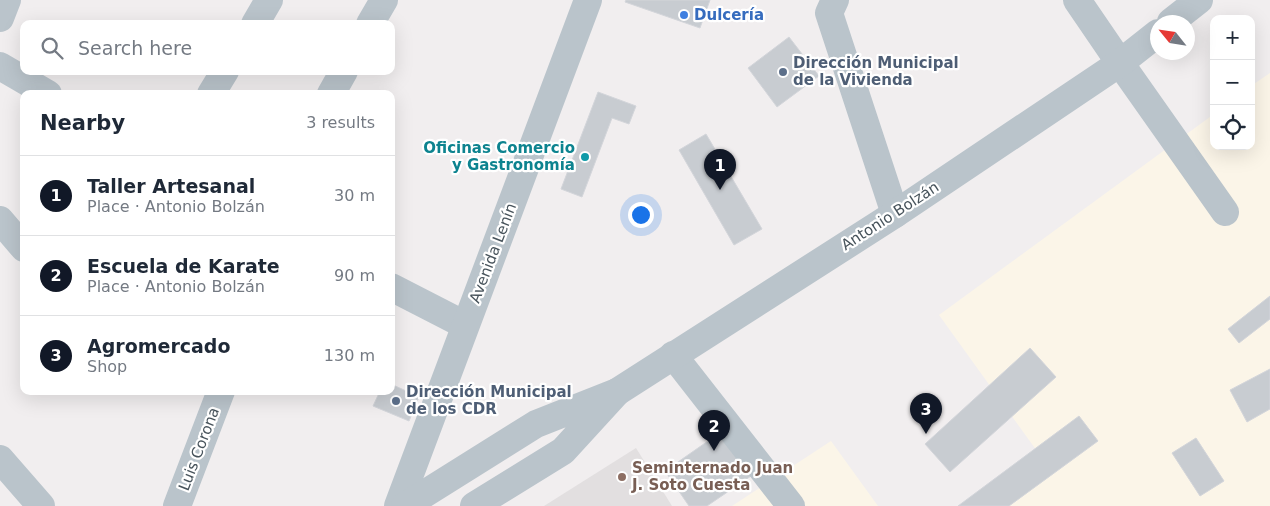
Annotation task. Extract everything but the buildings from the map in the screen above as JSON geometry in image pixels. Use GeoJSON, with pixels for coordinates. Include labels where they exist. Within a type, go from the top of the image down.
{"type":"FeatureCollection","features":[{"type":"Feature","properties":{"kind":"street"},"geometry":{"type":"LineString","coordinates":[[0,18],[7,0]]}},
{"type":"Feature","properties":{"kind":"street"},"geometry":{"type":"LineString","coordinates":[[258,20],[270,0]]}},
{"type":"Feature","properties":{"kind":"street"},"geometry":{"type":"LineString","coordinates":[[372,20],[384,0]]}},
{"type":"Feature","properties":{"kind":"street","name":"Avenida Lenín"},"geometry":{"type":"LineString","coordinates":[[398,506],[588,0]]}},
{"type":"Feature","properties":{"kind":"street"},"geometry":{"type":"LineString","coordinates":[[835,0],[829,13],[895,214]]}},
{"type":"Feature","properties":{"kind":"street"},"geometry":{"type":"LineString","coordinates":[[1077,0],[1225,212]]}},
{"type":"Feature","properties":{"kind":"street"},"geometry":{"type":"LineString","coordinates":[[1180,15],[1199,0]]}},
{"type":"Feature","properties":{"kind":"street","name":"Antonio Bolzán"},"geometry":{"type":"LineString","coordinates":[[405,506],[536,424],[617,392],[895,214],[1120,63],[1150,39]]}},
{"type":"Feature","properties":{"kind":"street"},"geometry":{"type":"LineString","coordinates":[[0,66],[41,90]]}},
{"type":"Feature","properties":{"kind":"street"},"geometry":{"type":"LineString","coordinates":[[214,90],[223,75]]}},
{"type":"Feature","properties":{"kind":"street"},"geometry":{"type":"LineString","coordinates":[[333,90],[342,75]]}},
{"type":"Feature","properties":{"kind":"street"},"geometry":{"type":"LineString","coordinates":[[0,220],[20,243]]}},
{"type":"Feature","properties":{"kind":"street"},"geometry":{"type":"LineString","coordinates":[[395,289],[466,325]]}},
{"type":"Feature","properties":{"kind":"street"},"geometry":{"type":"LineString","coordinates":[[673,356],[792,506]]}},
{"type":"Feature","properties":{"kind":"street","name":"Antonio Bolzán"},"geometry":{"type":"LineString","coordinates":[[474,506],[563,451],[617,392]]}},
{"type":"Feature","properties":{"kind":"street","name":"Luis Corona"},"geometry":{"type":"LineString","coordinates":[[177,506],[219,395]]}},
{"type":"Feature","properties":{"kind":"street"},"geometry":{"type":"LineString","coordinates":[[0,459],[41,506]]}},
{"type":"Feature","properties":{"kind":"shaded area"},"geometry":{"type":"Polygon","coordinates":[[[1270,73],[1270,506],[976,506],[1042,458],[939,315],[1210,117],[1210,150],[1255,150],[1255,83],[1270,73]]]}},
{"type":"Feature","properties":{"kind":"shaded area"},"geometry":{"type":"Polygon","coordinates":[[[831,441],[878,506],[732,506],[831,441]]]}},
{"type":"Feature","properties":{"kind":"shaded area","name":"Seminternado Juan J. Soto Cuesta"},"geometry":{"type":"Polygon","coordinates":[[[636,448],[672,506],[544,506],[636,448]]]}},
{"type":"Feature","properties":{"kind":"place","name":"Dulcería"},"geometry":{"type":"Point","coordinates":[684,15]}},
{"type":"Feature","properties":{"kind":"place","name":"Dirección Municipal de la Vivienda"},"geometry":{"type":"Point","coordinates":[783,72]}},
{"type":"Feature","properties":{"kind":"place","name":"Oficinas Comercio y Gastronomía"},"geometry":{"type":"Point","coordinates":[585,157]}},
{"type":"Feature","properties":{"kind":"place","name":"Taller Artesanal"},"geometry":{"type":"Point","coordinates":[720,190]}},
{"type":"Feature","properties":{"kind":"place","name":"Dirección Municipal de los CDR"},"geometry":{"type":"Point","coordinates":[396,401]}},
{"type":"Feature","properties":{"kind":"place","name":"Agromercado"},"geometry":{"type":"Point","coordinates":[926,434]}},
{"type":"Feature","properties":{"kind":"place","name":"Escuela de Karate"},"geometry":{"type":"Point","coordinates":[714,451]}},
{"type":"Feature","properties":{"kind":"place","name":"Seminternado Juan J. Soto Cuesta"},"geometry":{"type":"Point","coordinates":[622,477]}}]}
